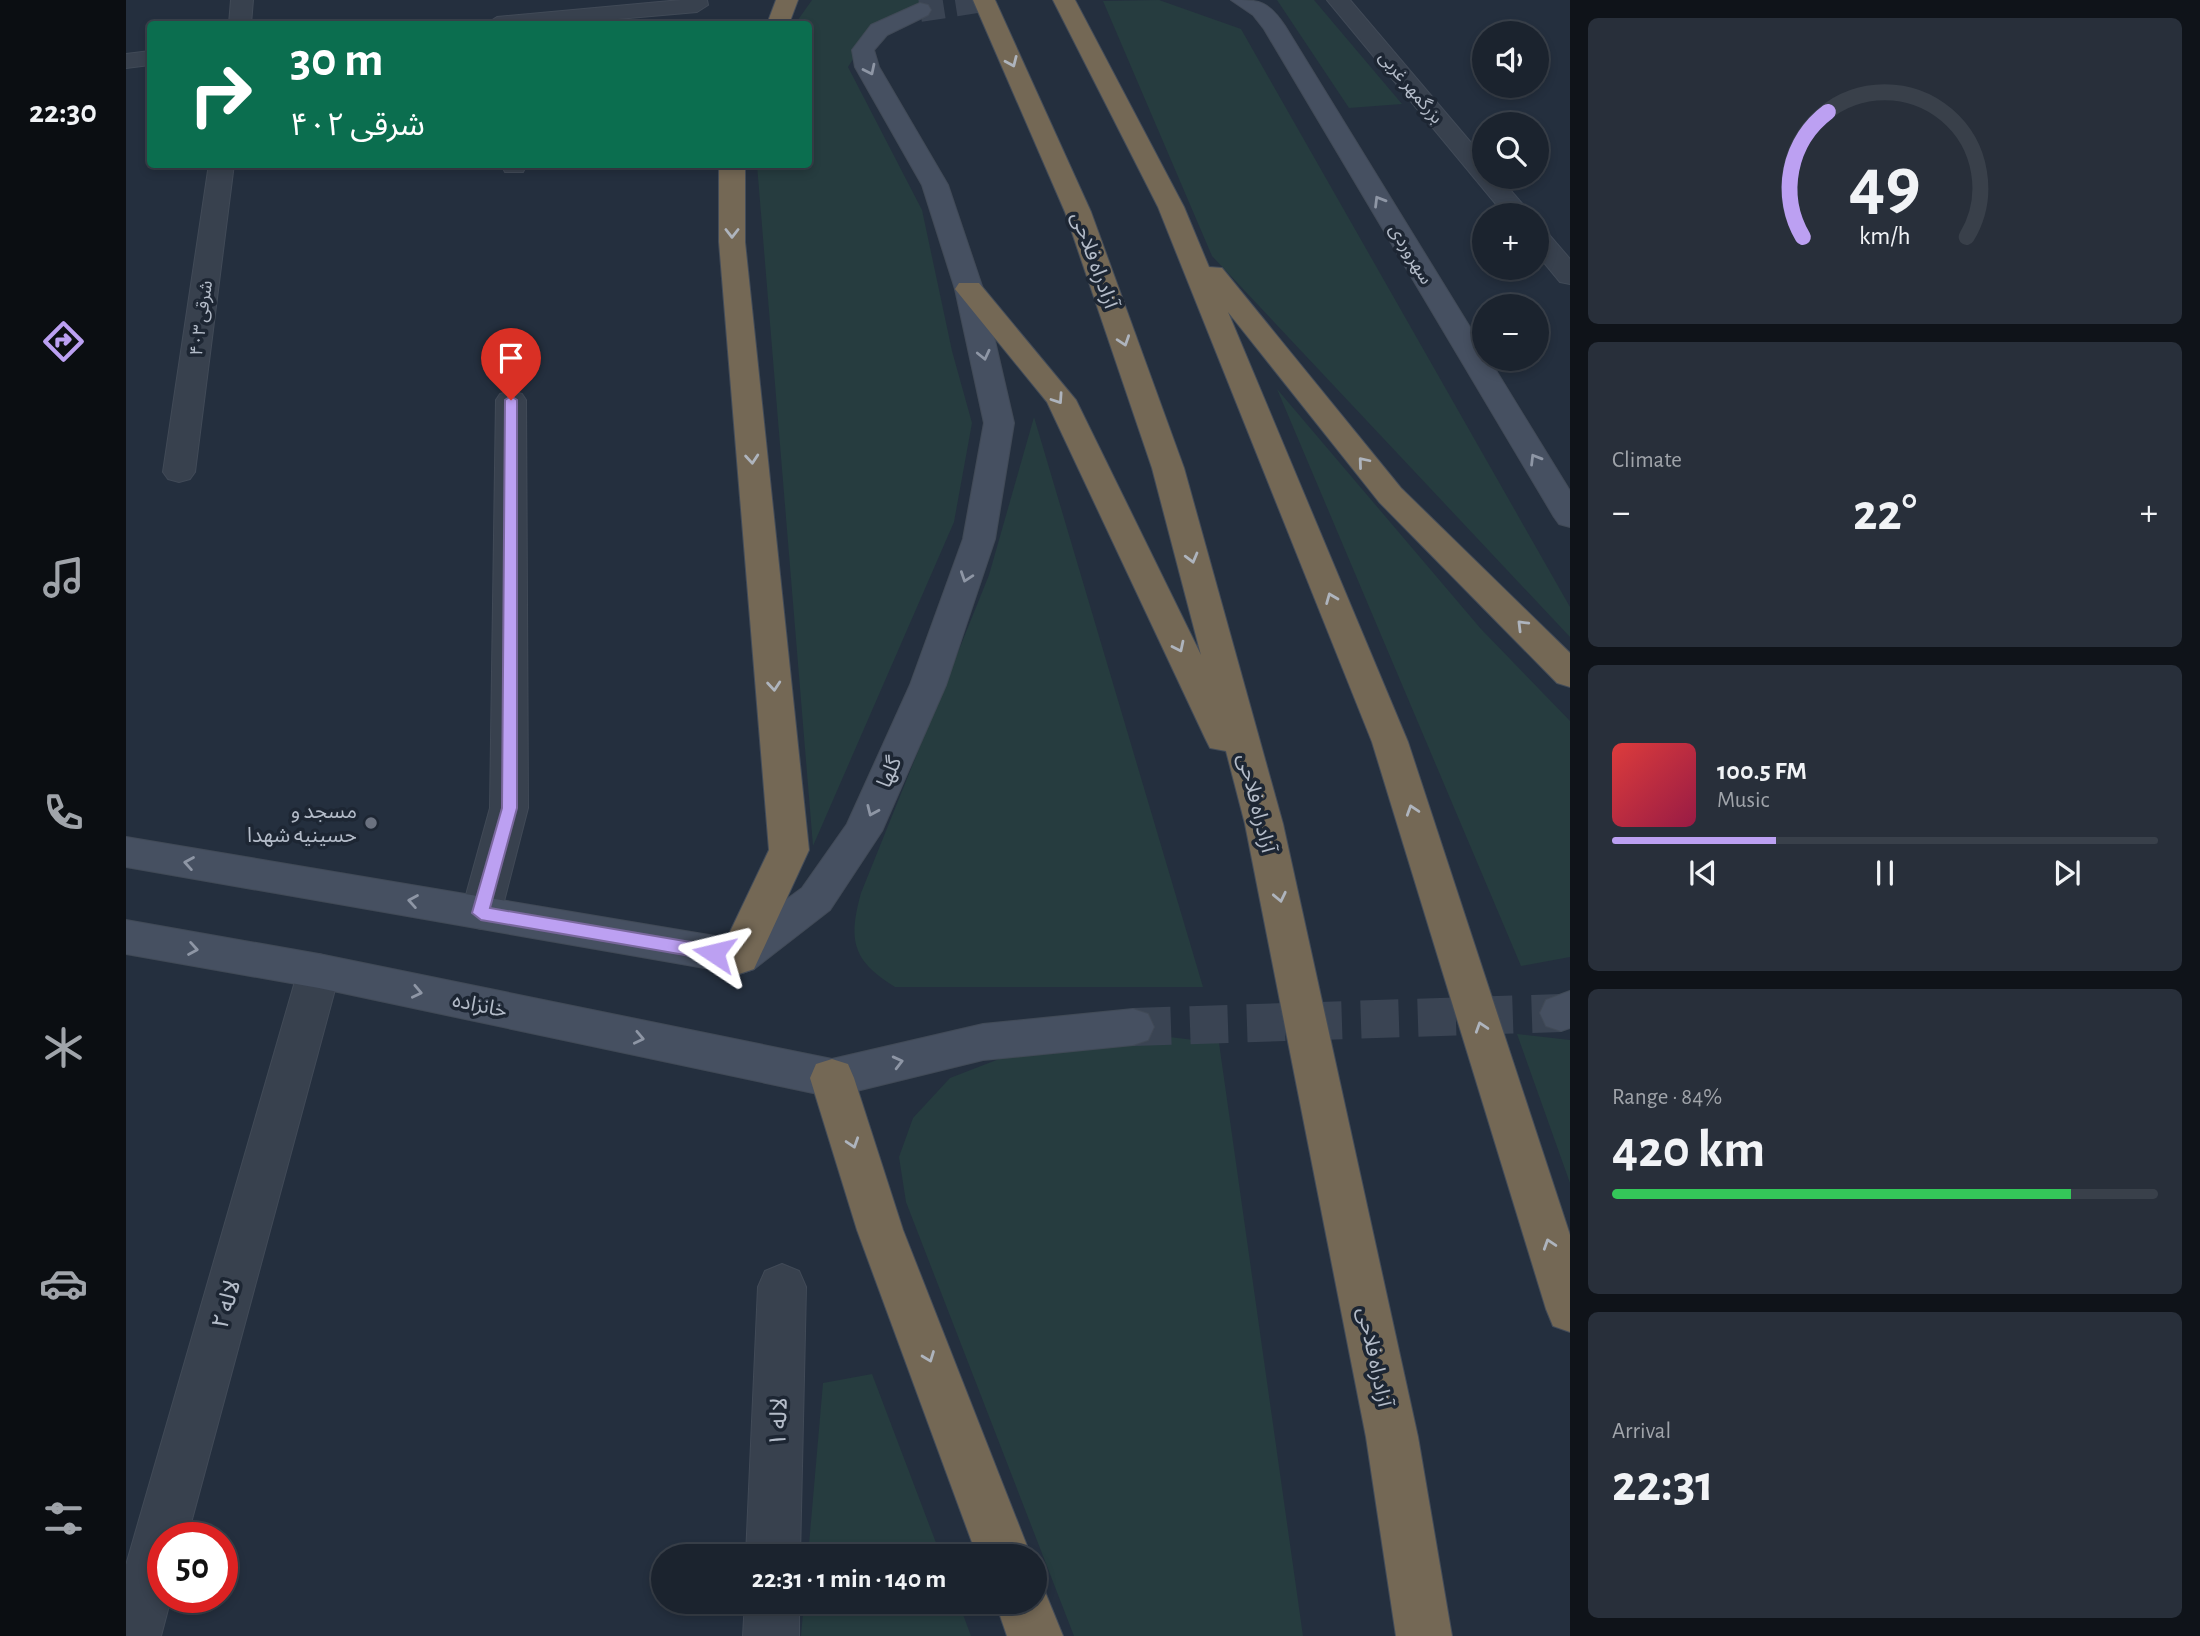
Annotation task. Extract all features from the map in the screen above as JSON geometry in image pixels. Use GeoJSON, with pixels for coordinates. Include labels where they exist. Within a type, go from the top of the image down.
{"type":"FeatureCollection","features":[{"type":"Feature","properties":{"kind":"highway"},"geometry":{"type":"LineString","coordinates":[[779,21],[787,0]]}},
{"type":"Feature","properties":{"kind":"highway","name":"آزادراه فلاحی"},"geometry":{"type":"LineString","coordinates":[[984,0],[1078,212],[1168,468],[1264,824],[1392,1437],[1423,1636]]}},
{"type":"Feature","properties":{"kind":"highway"},"geometry":{"type":"LineString","coordinates":[[1064,0],[1171,207],[1390,741],[1570,1309]]}},
{"type":"Feature","properties":{"kind":"highway"},"geometry":{"type":"LineString","coordinates":[[732,168],[732,242],[789,850],[740,957]]}},
{"type":"Feature","properties":{"kind":"highway"},"geometry":{"type":"LineString","coordinates":[[1183,237],[1390,495],[1570,674]]}},
{"type":"Feature","properties":{"kind":"highway"},"geometry":{"type":"LineString","coordinates":[[969,289],[1061,400],[1264,824]]}},
{"type":"Feature","properties":{"kind":"highway"},"geometry":{"type":"LineString","coordinates":[[832,1078],[880,1230],[999,1544]]}},
{"type":"Feature","properties":{"kind":"highway"},"geometry":{"type":"LineString","coordinates":[[1027,1614],[1035,1636]]}},
{"type":"Feature","properties":{"kind":"main road","name":"سهروردی"},"geometry":{"type":"LineString","coordinates":[[1242,0],[1261,10],[1274,26],[1570,517]]}},
{"type":"Feature","properties":{"kind":"main road","name":"گلها"},"geometry":{"type":"LineString","coordinates":[[740,957],[816,899],[863,831],[928,685],[979,539],[999,423],[969,289],[934,185],[867,67],[863,50],[879,30],[920,10]]}},
{"type":"Feature","properties":{"kind":"main road"},"geometry":{"type":"LineString","coordinates":[[126,852],[740,957]]}},
{"type":"Feature","properties":{"kind":"main road","name":"خانزاده"},"geometry":{"type":"LineString","coordinates":[[126,937],[319,971],[832,1078]]}},
{"type":"Feature","properties":{"kind":"main road"},"geometry":{"type":"LineString","coordinates":[[832,1078],[983,1042],[1133,1027]]}},
{"type":"Feature","properties":{"kind":"street"},"geometry":{"type":"LineString","coordinates":[[240,21],[242,0]]}},
{"type":"Feature","properties":{"kind":"street"},"geometry":{"type":"LineString","coordinates":[[494,0],[498,21]]}},
{"type":"Feature","properties":{"kind":"street","name":"بزرگمهر غربی"},"geometry":{"type":"LineString","coordinates":[[1338,0],[1472,160]]}},
{"type":"Feature","properties":{"kind":"street"},"geometry":{"type":"LineString","coordinates":[[525,21],[696,2]]}},
{"type":"Feature","properties":{"kind":"street"},"geometry":{"type":"LineString","coordinates":[[126,61],[147,58]]}},
{"type":"Feature","properties":{"kind":"street","name":"۴۰۳ شرقی"},"geometry":{"type":"LineString","coordinates":[[179,472],[221,168]]}},
{"type":"Feature","properties":{"kind":"street","name":"بزرگمهر غربی"},"geometry":{"type":"LineString","coordinates":[[1497,189],[1509,203]]}},
{"type":"Feature","properties":{"kind":"street"},"geometry":{"type":"LineString","coordinates":[[1549,251],[1570,276]]}},
{"type":"Feature","properties":{"kind":"street"},"geometry":{"type":"LineString","coordinates":[[481,913],[509,808],[511,400]]}},
{"type":"Feature","properties":{"kind":"street","name":"لاله ۲"},"geometry":{"type":"LineString","coordinates":[[133,1636],[319,971]]}},
{"type":"Feature","properties":{"kind":"street","name":"لاله ۱"},"geometry":{"type":"LineString","coordinates":[[773,1544],[782,1287]]}},
{"type":"Feature","properties":{"kind":"street"},"geometry":{"type":"LineString","coordinates":[[771,1636],[772,1614]]}},
{"type":"Feature","properties":{"kind":"green space"},"geometry":{"type":"Polygon","coordinates":[[[812,0],[933,0],[935,5],[870,33],[848,67],[922,210],[952,351],[972,423],[954,522],[813,846],[757,168],[812,168],[812,21],[797,21],[812,0]]]}},
{"type":"Feature","properties":{"kind":"green space"},"geometry":{"type":"Polygon","coordinates":[[[1159,0],[1241,29],[1570,607],[1570,637],[1212,256],[1103,1],[1159,0]]]}},
{"type":"Feature","properties":{"kind":"green space"},"geometry":{"type":"Polygon","coordinates":[[[1277,0],[1314,0],[1402,104],[1349,108],[1277,0]]]}},
{"type":"Feature","properties":{"kind":"green space"},"geometry":{"type":"Polygon","coordinates":[[[1277,389],[1481,629],[1570,721],[1570,957],[1521,966],[1277,389]]]}},
{"type":"Feature","properties":{"kind":"green space"},"geometry":{"type":"Polygon","coordinates":[[[1034,417],[1203,987],[895,987],[870,968],[857,948],[855,924],[861,893],[989,575],[1034,417]]]}},
{"type":"Feature","properties":{"kind":"green space"},"geometry":{"type":"Polygon","coordinates":[[[1128,1032],[1219,1043],[1303,1636],[1074,1636],[1047,1566],[1047,1544],[1038,1544],[906,1202],[899,1157],[913,1118],[950,1078],[1012,1054],[1128,1032]]]}},
{"type":"Feature","properties":{"kind":"green space"},"geometry":{"type":"Polygon","coordinates":[[[1517,1034],[1570,1040],[1570,1183],[1517,1034]]]}},
{"type":"Feature","properties":{"kind":"green space"},"geometry":{"type":"Polygon","coordinates":[[[872,1374],[936,1544],[809,1544],[823,1383],[872,1374]]]}},
{"type":"Feature","properties":{"kind":"green space"},"geometry":{"type":"Polygon","coordinates":[[[803,1614],[963,1614],[971,1636],[801,1636],[803,1614]]]}},
{"type":"Feature","properties":{"kind":"tunnel"},"geometry":{"type":"LineString","coordinates":[[920,10],[984,0]]}},
{"type":"Feature","properties":{"kind":"tunnel"},"geometry":{"type":"LineString","coordinates":[[1133,1027],[1561,1013]]}},
{"type":"Feature","properties":{"kind":"place","name":"مسجد و حسینیه شهدا"},"geometry":{"type":"Point","coordinates":[371,823]}},
{"type":"Feature","properties":{"kind":"route"},"geometry":{"type":"LineString","coordinates":[[511,400],[509,808],[481,913],[714,953]]}}]}
